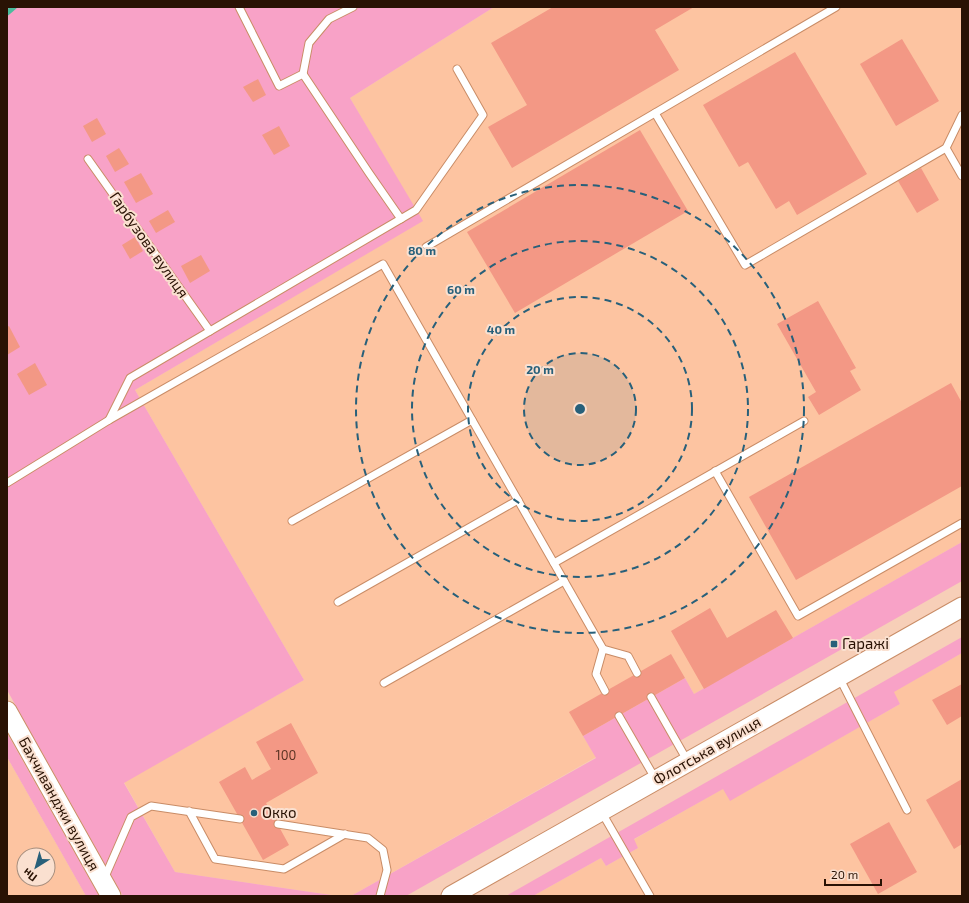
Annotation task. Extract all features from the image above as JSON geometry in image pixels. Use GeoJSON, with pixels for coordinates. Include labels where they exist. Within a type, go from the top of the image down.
{"type":"FeatureCollection","features":[{"type":"Feature","properties":{"kind":"street","name":"Флотська вулиця"},"geometry":{"type":"LineString","coordinates":[[451,896],[962,607]]}},
{"type":"Feature","properties":{"kind":"street","name":"Бахчиванджи вулиця"},"geometry":{"type":"LineString","coordinates":[[7,711],[107,889]]}},
{"type":"Feature","properties":{"kind":"lane"},"geometry":{"type":"LineString","coordinates":[[240,7],[279,86],[303,74]]}},
{"type":"Feature","properties":{"kind":"lane"},"geometry":{"type":"LineString","coordinates":[[353,7],[329,19],[309,43],[303,74],[368,173],[401,219]]}},
{"type":"Feature","properties":{"kind":"lane"},"geometry":{"type":"LineString","coordinates":[[426,247],[836,7]]}},
{"type":"Feature","properties":{"kind":"lane"},"geometry":{"type":"LineString","coordinates":[[109,420],[130,378],[416,210],[483,115],[457,68]]}},
{"type":"Feature","properties":{"kind":"lane"},"geometry":{"type":"LineString","coordinates":[[655,113],[745,265],[946,148],[962,115]]}},
{"type":"Feature","properties":{"kind":"lane"},"geometry":{"type":"LineString","coordinates":[[946,148],[962,176]]}},
{"type":"Feature","properties":{"kind":"lane","name":"Гарбузова вулиця"},"geometry":{"type":"LineString","coordinates":[[88,159],[210,331]]}},
{"type":"Feature","properties":{"kind":"lane"},"geometry":{"type":"LineString","coordinates":[[7,483],[109,420],[383,264],[602,649],[596,674],[605,691]]}},
{"type":"Feature","properties":{"kind":"lane"},"geometry":{"type":"LineString","coordinates":[[292,521],[472,420]]}},
{"type":"Feature","properties":{"kind":"lane"},"geometry":{"type":"LineString","coordinates":[[554,563],[804,421]]}},
{"type":"Feature","properties":{"kind":"lane"},"geometry":{"type":"LineString","coordinates":[[716,471],[798,616],[962,523]]}},
{"type":"Feature","properties":{"kind":"lane"},"geometry":{"type":"LineString","coordinates":[[338,602],[518,500]]}},
{"type":"Feature","properties":{"kind":"lane"},"geometry":{"type":"LineString","coordinates":[[384,683],[564,581]]}},
{"type":"Feature","properties":{"kind":"lane"},"geometry":{"type":"LineString","coordinates":[[602,649],[628,656],[637,673]]}},
{"type":"Feature","properties":{"kind":"lane"},"geometry":{"type":"LineString","coordinates":[[838,677],[907,810]]}},
{"type":"Feature","properties":{"kind":"lane"},"geometry":{"type":"LineString","coordinates":[[651,697],[688,762]]}},
{"type":"Feature","properties":{"kind":"lane"},"geometry":{"type":"LineString","coordinates":[[619,716],[656,780]]}},
{"type":"Feature","properties":{"kind":"lane"},"geometry":{"type":"LineString","coordinates":[[107,889],[131,817],[151,806],[240,819]]}},
{"type":"Feature","properties":{"kind":"lane"},"geometry":{"type":"LineString","coordinates":[[189,811],[215,859],[269,867],[284,869],[345,834]]}},
{"type":"Feature","properties":{"kind":"lane"},"geometry":{"type":"LineString","coordinates":[[601,811],[650,896]]}},
{"type":"Feature","properties":{"kind":"lane"},"geometry":{"type":"LineString","coordinates":[[278,824],[368,838],[383,850],[387,870],[380,896]]}},
{"type":"Feature","properties":{"kind":"shaded area"},"geometry":{"type":"Polygon","coordinates":[[[7,7],[494,7],[350,98],[423,221],[135,390],[304,680],[124,783],[175,872],[338,896],[123,896],[7,690],[7,7]]]}},
{"type":"Feature","properties":{"kind":"shaded area"},"geometry":{"type":"Polygon","coordinates":[[[494,7],[962,7],[962,542],[694,694],[685,678],[583,736],[596,757],[351,896],[338,896],[175,872],[124,782],[304,680],[135,390],[422,221],[350,98],[494,7]]]}},
{"type":"Feature","properties":{"kind":"shaded area"},"geometry":{"type":"Polygon","coordinates":[[[962,542],[962,581],[406,896],[351,896],[596,758],[583,736],[685,678],[694,694],[962,542]]]}},
{"type":"Feature","properties":{"kind":"shaded area"},"geometry":{"type":"Polygon","coordinates":[[[962,637],[962,653],[894,692],[900,704],[730,801],[723,789],[634,839],[638,848],[606,866],[601,858],[533,896],[506,896],[962,637]]]}},
{"type":"Feature","properties":{"kind":"shaded area"},"geometry":{"type":"Polygon","coordinates":[[[962,653],[962,896],[533,896],[601,858],[606,866],[638,848],[633,840],[724,788],[730,800],[900,704],[893,692],[962,653]]]}},
{"type":"Feature","properties":{"kind":"shaded area"},"geometry":{"type":"Polygon","coordinates":[[[7,733],[99,896],[86,896],[7,757],[7,733]]]}},
{"type":"Feature","properties":{"kind":"shaded area"},"geometry":{"type":"Polygon","coordinates":[[[7,757],[86,896],[7,896],[7,757]]]}},
{"type":"Feature","properties":{"kind":"building"},"geometry":{"type":"Polygon","coordinates":[[[553,7],[694,7],[655,30],[679,70],[512,168],[488,127],[527,105],[491,43],[553,7]]]}},
{"type":"Feature","properties":{"kind":"building"},"geometry":{"type":"Polygon","coordinates":[[[902,39],[939,101],[896,126],[860,64],[902,39]]]}},
{"type":"Feature","properties":{"kind":"building"},"geometry":{"type":"Polygon","coordinates":[[[795,52],[867,174],[797,215],[789,201],[776,209],[748,162],[739,167],[703,105],[795,52]]]}},
{"type":"Feature","properties":{"kind":"building"},"geometry":{"type":"Polygon","coordinates":[[[258,79],[266,95],[253,102],[243,87],[258,79]]]}},
{"type":"Feature","properties":{"kind":"building"},"geometry":{"type":"Polygon","coordinates":[[[97,118],[106,134],[92,142],[83,126],[97,118]]]}},
{"type":"Feature","properties":{"kind":"building"},"geometry":{"type":"Polygon","coordinates":[[[279,126],[290,146],[274,155],[262,135],[279,126]]]}},
{"type":"Feature","properties":{"kind":"building"},"geometry":{"type":"Polygon","coordinates":[[[640,130],[688,211],[515,313],[467,232],[640,130]]]}},
{"type":"Feature","properties":{"kind":"building"},"geometry":{"type":"Polygon","coordinates":[[[119,148],[129,164],[115,172],[106,156],[119,148]]]}},
{"type":"Feature","properties":{"kind":"building"},"geometry":{"type":"Polygon","coordinates":[[[921,168],[939,200],[917,213],[898,181],[921,168]]]}},
{"type":"Feature","properties":{"kind":"building"},"geometry":{"type":"Polygon","coordinates":[[[141,173],[153,194],[136,203],[124,182],[141,173]]]}},
{"type":"Feature","properties":{"kind":"building"},"geometry":{"type":"Polygon","coordinates":[[[168,210],[175,222],[156,233],[149,221],[168,210]]]}},
{"type":"Feature","properties":{"kind":"building"},"geometry":{"type":"Polygon","coordinates":[[[135,237],[143,251],[130,259],[122,245],[135,237]]]}},
{"type":"Feature","properties":{"kind":"building"},"geometry":{"type":"Polygon","coordinates":[[[201,255],[210,271],[190,283],[181,266],[201,255]]]}},
{"type":"Feature","properties":{"kind":"building"},"geometry":{"type":"Polygon","coordinates":[[[818,301],[856,368],[850,371],[861,390],[819,415],[808,397],[816,392],[777,324],[818,301]]]}},
{"type":"Feature","properties":{"kind":"building"},"geometry":{"type":"Polygon","coordinates":[[[9,326],[20,347],[7,355],[7,327],[9,326]]]}},
{"type":"Feature","properties":{"kind":"building"},"geometry":{"type":"Polygon","coordinates":[[[35,363],[47,385],[29,395],[17,374],[35,363]]]}},
{"type":"Feature","properties":{"kind":"building"},"geometry":{"type":"Polygon","coordinates":[[[951,383],[962,403],[962,486],[796,580],[749,497],[951,383]]]}},
{"type":"Feature","properties":{"kind":"building"},"geometry":{"type":"Polygon","coordinates":[[[710,608],[727,638],[776,610],[793,638],[704,689],[671,631],[710,608]]]}},
{"type":"Feature","properties":{"kind":"building"},"geometry":{"type":"Polygon","coordinates":[[[671,654],[685,678],[583,736],[569,712],[671,654]]]}},
{"type":"Feature","properties":{"kind":"building"},"geometry":{"type":"Polygon","coordinates":[[[962,684],[962,716],[947,725],[932,700],[962,684]]]}},
{"type":"Feature","properties":{"kind":"building"},"geometry":{"type":"Polygon","coordinates":[[[291,723],[318,773],[266,803],[289,845],[263,860],[219,782],[245,767],[252,780],[271,769],[256,742],[291,723]]]}},
{"type":"Feature","properties":{"kind":"building"},"geometry":{"type":"Polygon","coordinates":[[[962,779],[962,844],[954,849],[926,800],[962,779]]]}},
{"type":"Feature","properties":{"kind":"building"},"geometry":{"type":"Polygon","coordinates":[[[889,822],[917,872],[878,894],[850,844],[889,822]]]}},
{"type":"Feature","properties":{"kind":"waterway"},"geometry":{"type":"LineString","coordinates":[[7,13],[14,7]]}},
{"type":"Feature","properties":{"kind":"place","name":"Гаражі"},"geometry":{"type":"Point","coordinates":[834,644]}},
{"type":"Feature","properties":{"kind":"place","name":"Окко"},"geometry":{"type":"Point","coordinates":[254,813]}}]}
